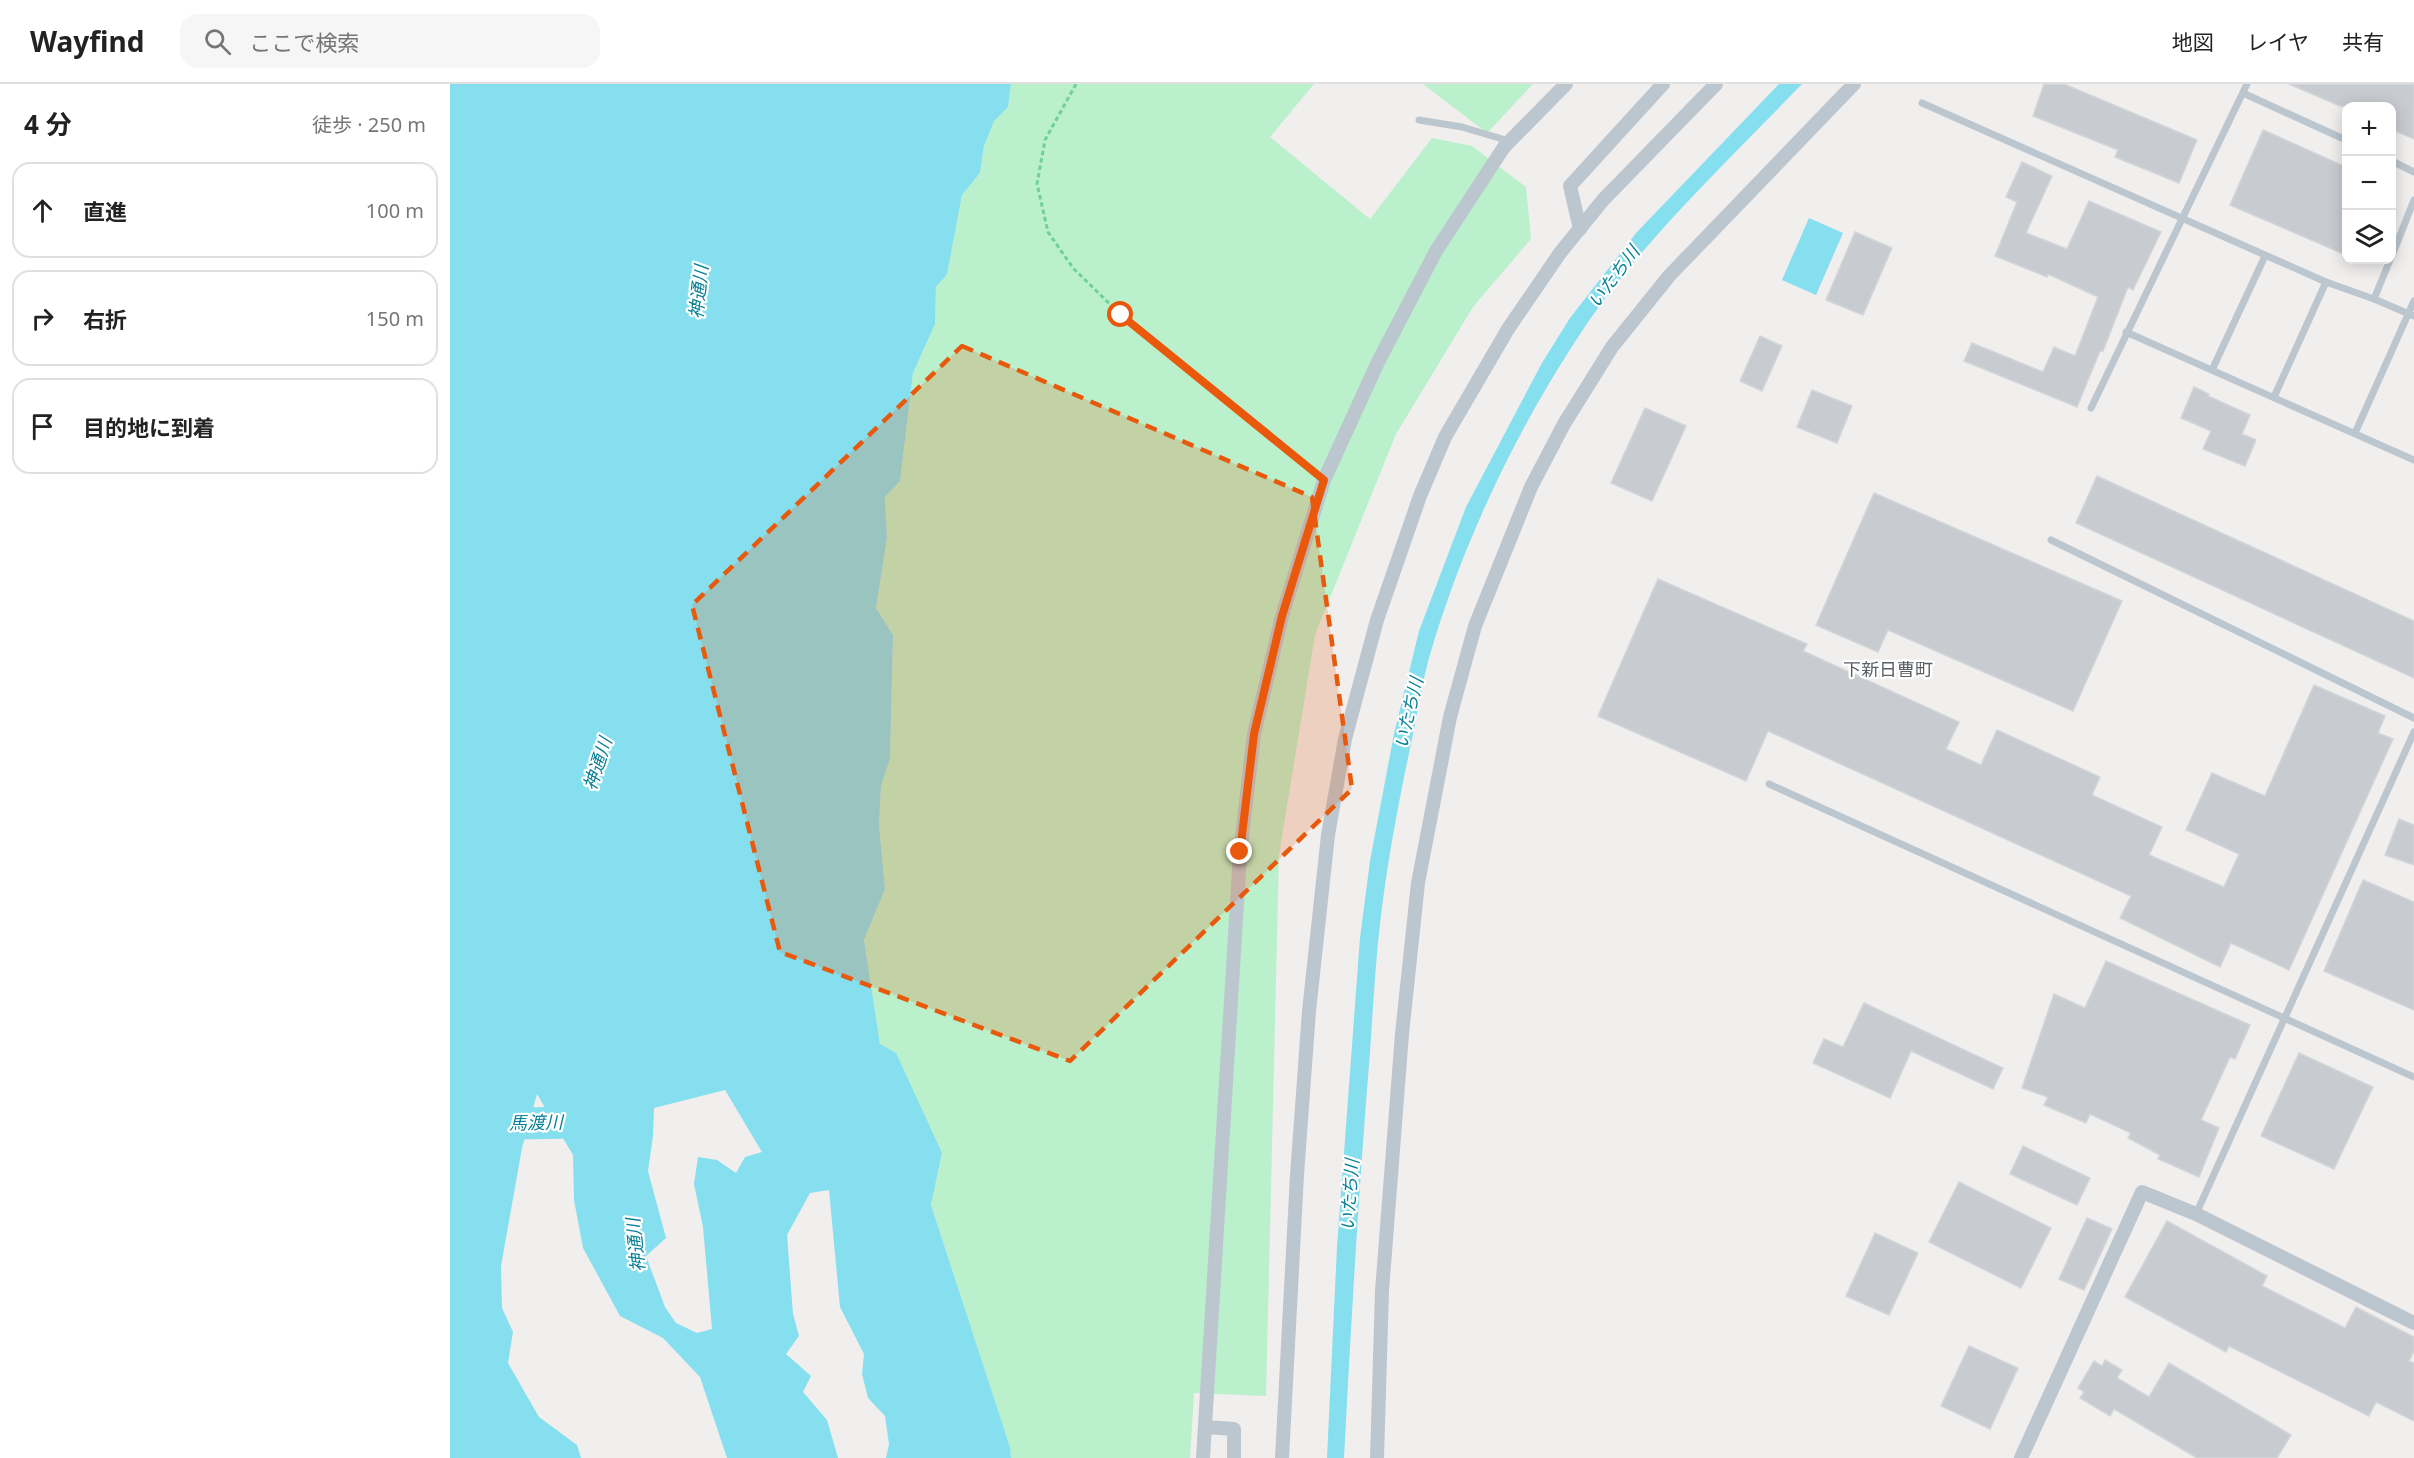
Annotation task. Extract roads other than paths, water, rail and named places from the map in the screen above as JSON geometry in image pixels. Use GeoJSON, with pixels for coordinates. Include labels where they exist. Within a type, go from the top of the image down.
{"type":"FeatureCollection","features":[{"type":"Feature","properties":{"kind":"street"},"geometry":{"type":"LineString","coordinates":[[1203,1458],[1240,852],[1254,734],[1282,616],[1324,480],[1378,362],[1436,251],[1509,141],[1566,84]]}},
{"type":"Feature","properties":{"kind":"street"},"geometry":{"type":"LineString","coordinates":[[1580,229],[1570,186],[1663,84]]}},
{"type":"Feature","properties":{"kind":"street"},"geometry":{"type":"LineString","coordinates":[[1282,1458],[1297,1175],[1309,1011],[1328,835],[1345,739],[1377,620],[1420,496],[1445,437],[1508,329],[1560,253],[1603,201],[1716,84]]}},
{"type":"Feature","properties":{"kind":"street"},"geometry":{"type":"LineString","coordinates":[[1377,1458],[1382,1291],[1402,1034],[1419,883],[1450,717],[1475,626],[1531,487],[1564,424],[1612,347],[1669,276],[1854,84]]}},
{"type":"Feature","properties":{"kind":"street"},"geometry":{"type":"LineString","coordinates":[[2021,1458],[2142,1192],[2196,1214],[2414,1323]]}},
{"type":"Feature","properties":{"kind":"street"},"geometry":{"type":"LineString","coordinates":[[1205,1427],[1234,1429],[1234,1458]]}},
{"type":"Feature","properties":{"kind":"lane"},"geometry":{"type":"LineString","coordinates":[[2091,408],[2247,84]]}},
{"type":"Feature","properties":{"kind":"lane"},"geometry":{"type":"LineString","coordinates":[[2242,93],[2342,138]]}},
{"type":"Feature","properties":{"kind":"lane"},"geometry":{"type":"LineString","coordinates":[[1922,103],[2265,256],[2326,282],[2374,298],[2411,315]]}},
{"type":"Feature","properties":{"kind":"lane"},"geometry":{"type":"LineString","coordinates":[[1419,120],[1462,127],[1509,141]]}},
{"type":"Feature","properties":{"kind":"lane"},"geometry":{"type":"LineString","coordinates":[[2396,163],[2414,172]]}},
{"type":"Feature","properties":{"kind":"lane"},"geometry":{"type":"LineString","coordinates":[[2396,245],[2414,200]]}},
{"type":"Feature","properties":{"kind":"lane"},"geometry":{"type":"LineString","coordinates":[[2212,370],[2265,256]]}},
{"type":"Feature","properties":{"kind":"lane"},"geometry":{"type":"LineString","coordinates":[[2374,298],[2388,264]]}},
{"type":"Feature","properties":{"kind":"lane"},"geometry":{"type":"LineString","coordinates":[[2274,397],[2326,282]]}},
{"type":"Feature","properties":{"kind":"lane"},"geometry":{"type":"LineString","coordinates":[[2355,433],[2411,315],[2414,301]]}},
{"type":"Feature","properties":{"kind":"lane"},"geometry":{"type":"LineString","coordinates":[[2126,332],[2414,460]]}},
{"type":"Feature","properties":{"kind":"lane"},"geometry":{"type":"LineString","coordinates":[[2051,540],[2414,718]]}},
{"type":"Feature","properties":{"kind":"lane"},"geometry":{"type":"LineString","coordinates":[[2196,1214],[2412,743],[2414,732]]}},
{"type":"Feature","properties":{"kind":"lane"},"geometry":{"type":"LineString","coordinates":[[1769,784],[2414,1077]]}},
{"type":"Feature","properties":{"kind":"water","name":"神通川"},"geometry":{"type":"Polygon","coordinates":[[[450,84],[1011,84],[1008,107],[994,121],[984,146],[980,173],[962,195],[947,274],[936,287],[935,324],[913,373],[900,481],[885,497],[887,538],[876,608],[893,635],[890,759],[881,786],[879,825],[885,889],[864,940],[880,1044],[896,1053],[942,1153],[931,1205],[1010,1447],[1011,1458],[886,1458],[889,1444],[885,1416],[868,1398],[862,1374],[864,1354],[840,1307],[829,1190],[810,1193],[787,1235],[793,1314],[799,1336],[786,1354],[811,1376],[803,1392],[827,1420],[838,1458],[727,1458],[700,1377],[663,1338],[620,1316],[583,1248],[574,1200],[573,1155],[537,1094],[522,1148],[501,1266],[502,1308],[513,1332],[508,1363],[539,1417],[577,1445],[581,1458],[450,1458],[450,84]],[[725,1090],[654,1108],[648,1171],[666,1238],[646,1256],[665,1307],[676,1323],[697,1333],[712,1329],[703,1227],[694,1184],[698,1157],[717,1160],[736,1173],[745,1157],[762,1152],[725,1090]]]}},
{"type":"Feature","properties":{"kind":"water","name":"いたち川"},"geometry":{"type":"Polygon","coordinates":[[[1779,84],[1802,84],[1689,200],[1634,261],[1586,325],[1561,364],[1515,444],[1495,485],[1458,571],[1443,614],[1424,678],[1398,808],[1383,901],[1375,972],[1362,1153],[1344,1458],[1327,1458],[1337,1247],[1360,938],[1370,861],[1394,734],[1419,631],[1466,507],[1542,363],[1570,318],[1637,232],[1779,84]]]}},
{"type":"Feature","properties":{"kind":"water"},"geometry":{"type":"Polygon","coordinates":[[[1809,218],[1843,233],[1816,295],[1782,280],[1809,218]]]}},
{"type":"Feature","properties":{"kind":"waterway","name":"馬渡川"},"geometry":{"type":"LineString","coordinates":[[450,1125],[597,1122]]}},
{"type":"Feature","properties":{"kind":"district","name":"下新日曹町"},"geometry":{"type":"Point","coordinates":[1888,670]}}]}
